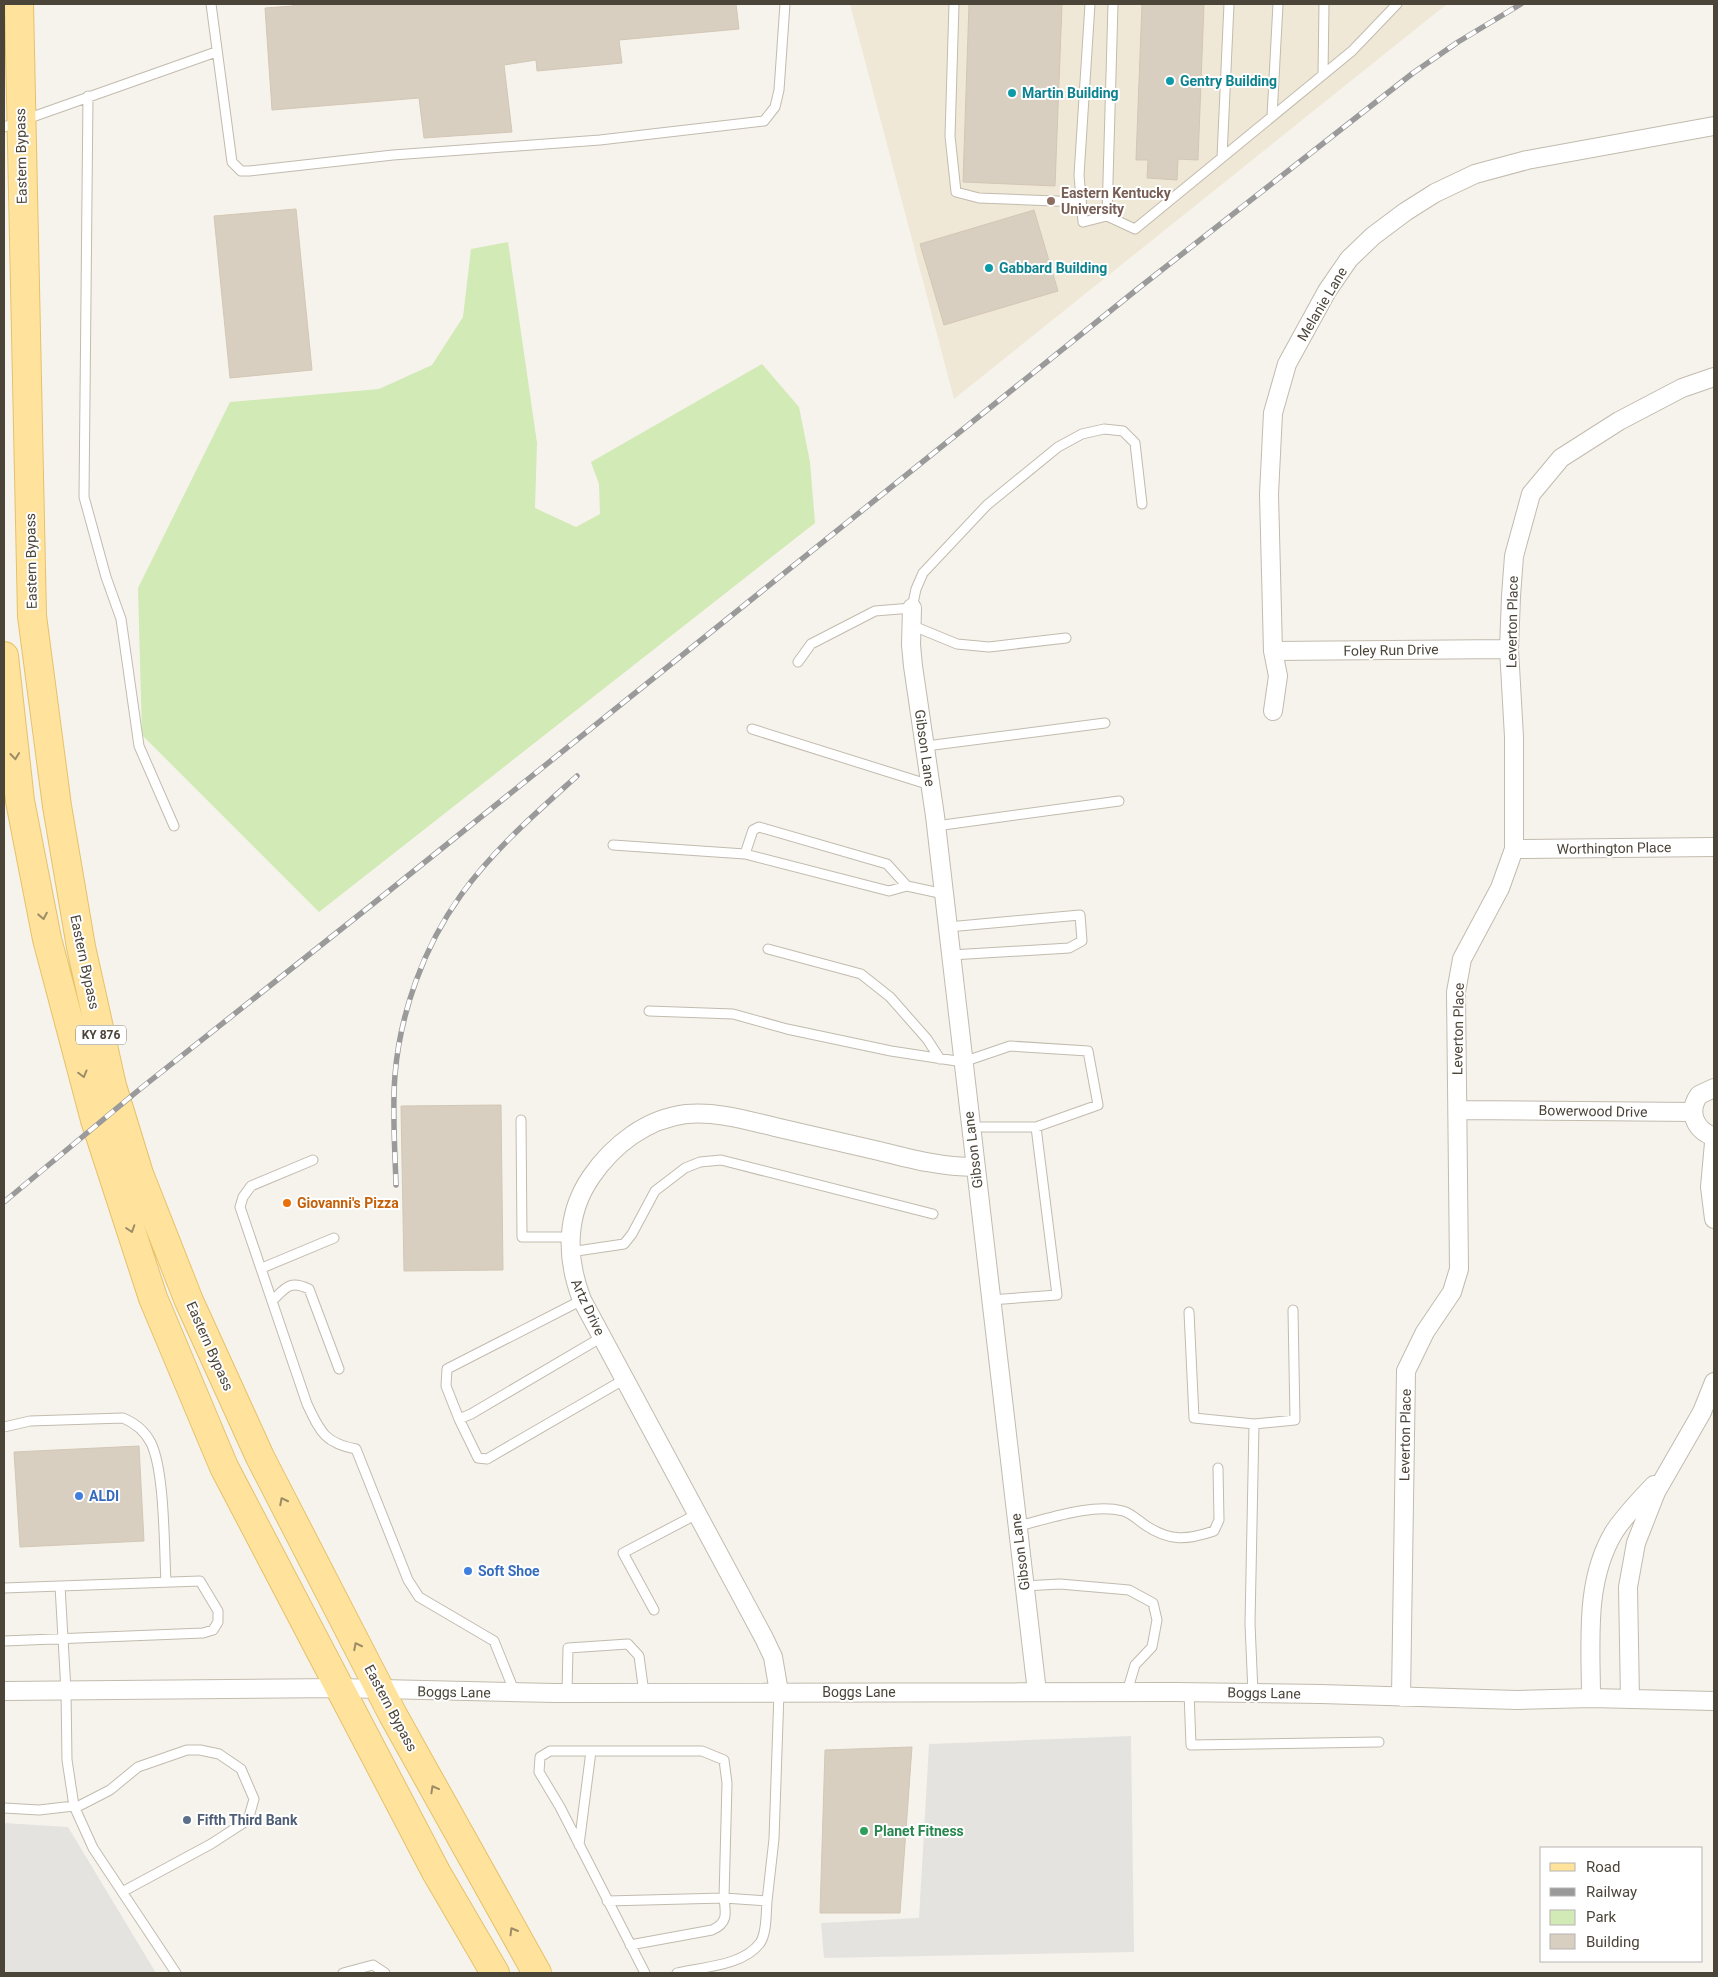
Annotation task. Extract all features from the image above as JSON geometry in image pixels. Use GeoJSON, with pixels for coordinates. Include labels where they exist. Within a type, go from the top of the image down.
{"type":"FeatureCollection","features":[{"type":"Feature","properties":{"kind":"main road","name":"Eastern Bypass"},"geometry":{"type":"LineString","coordinates":[[19,4],[12,123],[32,616],[58,816],[81,948],[112,1086],[139,1174],[188,1301],[260,1457],[380,1690],[537,1973]]}},
{"type":"Feature","properties":{"kind":"main road","name":"Eastern Bypass"},"geometry":{"type":"LineString","coordinates":[[4,656],[20,801],[47,938],[95,1120],[153,1298],[224,1466],[338,1688],[436,1872],[494,1973]]}},
{"type":"Feature","properties":{"kind":"street","name":"Melanie Lane"},"geometry":{"type":"LineString","coordinates":[[1273,711],[1278,676],[1274,651],[1269,494],[1274,413],[1287,364],[1327,291],[1349,259],[1373,236],[1405,212],[1435,193],[1475,174],[1528,160],[1714,126]]}},
{"type":"Feature","properties":{"kind":"street","name":"Leverton Place"},"geometry":{"type":"LineString","coordinates":[[1401,1697],[1406,1371],[1425,1332],[1452,1292],[1459,1269],[1456,992],[1462,959],[1500,888],[1514,849],[1514,737],[1509,649],[1514,556],[1531,494],[1561,458],[1619,421],[1682,388],[1714,377]]}},
{"type":"Feature","properties":{"kind":"street","name":"Gibson Lane"},"geometry":{"type":"LineString","coordinates":[[912,617],[913,666],[936,826],[1037,1692]]}},
{"type":"Feature","properties":{"kind":"street","name":"Foley Run Drive"},"geometry":{"type":"LineString","coordinates":[[1274,651],[1509,649]]}},
{"type":"Feature","properties":{"kind":"street","name":"Worthington Place"},"geometry":{"type":"LineString","coordinates":[[1514,849],[1714,847]]}},
{"type":"Feature","properties":{"kind":"street"},"geometry":{"type":"LineString","coordinates":[[1714,1088],[1699,1095],[1694,1102],[1693,1112],[1701,1129],[1714,1137]]}},
{"type":"Feature","properties":{"kind":"street","name":"Bowerwood Drive"},"geometry":{"type":"LineString","coordinates":[[1458,1110],[1693,1112]]}},
{"type":"Feature","properties":{"kind":"street","name":"Artz Drive"},"geometry":{"type":"LineString","coordinates":[[779,1692],[773,1657],[764,1638],[582,1300],[575,1282],[570,1245],[577,1203],[586,1184],[612,1151],[628,1137],[647,1126],[685,1114],[732,1117],[913,1159],[948,1166],[975,1168]]}},
{"type":"Feature","properties":{"kind":"street"},"geometry":{"type":"LineString","coordinates":[[1714,1143],[1710,1187],[1714,1219]]}},
{"type":"Feature","properties":{"kind":"street"},"geometry":{"type":"LineString","coordinates":[[1630,1699],[1627,1616],[1632,1557],[1645,1517],[1666,1475],[1702,1412],[1714,1382]]}},
{"type":"Feature","properties":{"kind":"street"},"geometry":{"type":"LineString","coordinates":[[1591,1698],[1592,1616],[1599,1566],[1615,1531],[1656,1482],[1666,1475]]}},
{"type":"Feature","properties":{"kind":"street","name":"Boggs Lane"},"geometry":{"type":"LineString","coordinates":[[4,1691],[338,1688],[515,1693],[1189,1692],[1517,1700],[1591,1698],[1714,1700]]}},
{"type":"Feature","properties":{"kind":"lane"},"geometry":{"type":"LineString","coordinates":[[211,4],[232,162],[241,171],[393,155],[600,140],[764,121],[775,107],[779,90],[785,4]]}},
{"type":"Feature","properties":{"kind":"lane"},"geometry":{"type":"LineString","coordinates":[[954,4],[950,136],[956,192],[979,198],[1081,202]]}},
{"type":"Feature","properties":{"kind":"lane"},"geometry":{"type":"LineString","coordinates":[[1090,4],[1079,175],[1083,222],[1107,216],[1135,229],[1352,51],[1397,4]]}},
{"type":"Feature","properties":{"kind":"lane"},"geometry":{"type":"LineString","coordinates":[[1107,216],[1113,4]]}},
{"type":"Feature","properties":{"kind":"lane"},"geometry":{"type":"LineString","coordinates":[[1222,157],[1229,4]]}},
{"type":"Feature","properties":{"kind":"lane"},"geometry":{"type":"LineString","coordinates":[[1272,116],[1278,4]]}},
{"type":"Feature","properties":{"kind":"lane"},"geometry":{"type":"LineString","coordinates":[[1323,74],[1324,4]]}},
{"type":"Feature","properties":{"kind":"lane"},"geometry":{"type":"LineString","coordinates":[[12,123],[216,52]]}},
{"type":"Feature","properties":{"kind":"lane"},"geometry":{"type":"LineString","coordinates":[[88,96],[84,497],[106,577],[120,619],[139,746],[174,826]]}},
{"type":"Feature","properties":{"kind":"lane"},"geometry":{"type":"LineString","coordinates":[[912,617],[916,588],[923,573],[987,505],[1058,447],[1082,434],[1104,429],[1123,431],[1135,443],[1142,504]]}},
{"type":"Feature","properties":{"kind":"lane"},"geometry":{"type":"LineString","coordinates":[[798,662],[811,644],[875,612],[912,617],[957,644],[989,647],[1066,638]]}},
{"type":"Feature","properties":{"kind":"lane"},"geometry":{"type":"LineString","coordinates":[[926,746],[1105,723]]}},
{"type":"Feature","properties":{"kind":"lane"},"geometry":{"type":"LineString","coordinates":[[752,729],[930,785]]}},
{"type":"Feature","properties":{"kind":"lane"},"geometry":{"type":"LineString","coordinates":[[936,826],[1119,801]]}},
{"type":"Feature","properties":{"kind":"lane"},"geometry":{"type":"LineString","coordinates":[[745,854],[753,830],[759,827],[887,864],[907,886]]}},
{"type":"Feature","properties":{"kind":"lane"},"geometry":{"type":"LineString","coordinates":[[613,845],[745,854],[889,891],[907,886],[944,894]]}},
{"type":"Feature","properties":{"kind":"lane"},"geometry":{"type":"LineString","coordinates":[[948,927],[1080,915],[1082,941],[1070,948],[951,955]]}},
{"type":"Feature","properties":{"kind":"lane"},"geometry":{"type":"LineString","coordinates":[[768,950],[861,974],[890,997],[927,1038],[940,1059]]}},
{"type":"Feature","properties":{"kind":"lane"},"geometry":{"type":"LineString","coordinates":[[649,1011],[732,1014],[787,1029],[963,1062],[1010,1046],[1088,1051],[1098,1105],[1036,1127],[971,1127]]}},
{"type":"Feature","properties":{"kind":"lane"},"geometry":{"type":"LineString","coordinates":[[521,1120],[522,1236],[570,1245],[624,1244],[632,1234],[655,1192],[685,1168],[700,1162],[721,1160],[933,1214]]}},
{"type":"Feature","properties":{"kind":"lane"},"geometry":{"type":"LineString","coordinates":[[990,1300],[1058,1295],[1036,1127]]}},
{"type":"Feature","properties":{"kind":"lane"},"geometry":{"type":"LineString","coordinates":[[313,1160],[251,1186],[243,1197],[240,1207],[307,1404],[318,1428],[332,1442],[356,1449],[408,1580],[419,1597],[494,1641],[515,1693]]}},
{"type":"Feature","properties":{"kind":"lane"},"geometry":{"type":"LineString","coordinates":[[262,1268],[334,1238]]}},
{"type":"Feature","properties":{"kind":"lane"},"geometry":{"type":"LineString","coordinates":[[273,1300],[289,1286],[298,1284],[309,1289],[339,1369]]}},
{"type":"Feature","properties":{"kind":"lane"},"geometry":{"type":"LineString","coordinates":[[582,1300],[447,1369],[446,1386],[459,1419],[478,1458],[487,1459],[625,1379]]}},
{"type":"Feature","properties":{"kind":"lane"},"geometry":{"type":"LineString","coordinates":[[1189,1312],[1194,1418],[1254,1424],[1295,1420],[1294,1310]]}},
{"type":"Feature","properties":{"kind":"lane"},"geometry":{"type":"LineString","coordinates":[[459,1419],[471,1414],[602,1337]]}},
{"type":"Feature","properties":{"kind":"lane"},"geometry":{"type":"LineString","coordinates":[[4,1427],[30,1421],[123,1418],[138,1426],[151,1442],[159,1474],[166,1582]]}},
{"type":"Feature","properties":{"kind":"lane"},"geometry":{"type":"LineString","coordinates":[[1253,1693],[1250,1624],[1254,1424]]}},
{"type":"Feature","properties":{"kind":"lane"},"geometry":{"type":"LineString","coordinates":[[1018,1526],[1099,1508],[1124,1511],[1168,1538],[1192,1538],[1214,1531],[1219,1520],[1218,1468]]}},
{"type":"Feature","properties":{"kind":"lane"},"geometry":{"type":"LineString","coordinates":[[654,1610],[623,1553],[697,1514]]}},
{"type":"Feature","properties":{"kind":"lane"},"geometry":{"type":"LineString","coordinates":[[4,1588],[200,1582],[218,1611],[218,1622],[213,1630],[203,1633],[4,1641]]}},
{"type":"Feature","properties":{"kind":"lane"},"geometry":{"type":"LineString","coordinates":[[1024,1586],[1060,1584],[1129,1590],[1153,1602],[1157,1620],[1152,1646],[1135,1664],[1127,1692]]}},
{"type":"Feature","properties":{"kind":"lane"},"geometry":{"type":"LineString","coordinates":[[60,1586],[66,1691],[66,1760],[75,1807],[93,1848],[176,1973]]}},
{"type":"Feature","properties":{"kind":"lane"},"geometry":{"type":"LineString","coordinates":[[567,1693],[568,1648],[628,1644],[639,1656],[644,1692]]}},
{"type":"Feature","properties":{"kind":"lane"},"geometry":{"type":"LineString","coordinates":[[676,1973],[738,1959],[751,1952],[761,1942],[774,1838],[779,1692]]}},
{"type":"Feature","properties":{"kind":"lane"},"geometry":{"type":"LineString","coordinates":[[1189,1692],[1191,1745],[1379,1742]]}},
{"type":"Feature","properties":{"kind":"lane"},"geometry":{"type":"LineString","coordinates":[[4,1808],[39,1810],[75,1807],[110,1790],[138,1767],[187,1750],[200,1750],[219,1754],[241,1769],[254,1799],[248,1820],[211,1844],[122,1892]]}},
{"type":"Feature","properties":{"kind":"lane"},"geometry":{"type":"LineString","coordinates":[[630,1945],[712,1930],[722,1926],[726,1918],[724,1898],[727,1784],[724,1760],[702,1751],[550,1751],[540,1757],[539,1772],[560,1807],[607,1901],[630,1945],[645,1973]]}},
{"type":"Feature","properties":{"kind":"lane"},"geometry":{"type":"LineString","coordinates":[[579,1845],[591,1751]]}},
{"type":"Feature","properties":{"kind":"lane"},"geometry":{"type":"LineString","coordinates":[[607,1901],[724,1898],[767,1900]]}},
{"type":"Feature","properties":{"kind":"lane"},"geometry":{"type":"LineString","coordinates":[[343,1973],[373,1965],[385,1973]]}},
{"type":"Feature","properties":{"kind":"shaded area","name":"Eastern Kentucky University"},"geometry":{"type":"Polygon","coordinates":[[[850,4],[1447,4],[954,399],[850,4]]]}},
{"type":"Feature","properties":{"kind":"shaded area"},"geometry":{"type":"Polygon","coordinates":[[[1131,1736],[1134,1952],[824,1958],[821,1923],[919,1918],[929,1744],[1131,1736]]]}},
{"type":"Feature","properties":{"kind":"shaded area"},"geometry":{"type":"Polygon","coordinates":[[[4,1823],[68,1827],[156,1973],[4,1973],[4,1823]]]}},
{"type":"Feature","properties":{"kind":"green space"},"geometry":{"type":"Polygon","coordinates":[[[508,242],[537,443],[535,508],[576,527],[600,514],[599,484],[591,462],[762,364],[799,407],[810,462],[815,523],[319,912],[142,735],[138,588],[230,402],[379,389],[432,365],[463,317],[471,249],[508,242]]]}},
{"type":"Feature","properties":{"kind":"building"},"geometry":{"type":"Polygon","coordinates":[[[293,4],[736,4],[739,29],[619,40],[622,63],[537,71],[536,60],[504,65],[512,132],[424,138],[419,98],[272,110],[265,8],[293,6],[293,4]]]}},
{"type":"Feature","properties":{"kind":"building","name":"Martin Building"},"geometry":{"type":"Polygon","coordinates":[[[969,4],[1062,4],[1055,186],[963,182],[969,4]]]}},
{"type":"Feature","properties":{"kind":"building","name":"Gentry Building"},"geometry":{"type":"Polygon","coordinates":[[[1142,4],[1204,4],[1198,160],[1178,159],[1177,180],[1147,178],[1148,160],[1136,160],[1142,4]]]}},
{"type":"Feature","properties":{"kind":"building"},"geometry":{"type":"Polygon","coordinates":[[[296,209],[312,370],[230,378],[214,216],[296,209]]]}},
{"type":"Feature","properties":{"kind":"building","name":"Gabbard Building"},"geometry":{"type":"Polygon","coordinates":[[[1034,210],[1058,291],[944,325],[920,244],[1034,210]]]}},
{"type":"Feature","properties":{"kind":"building"},"geometry":{"type":"Polygon","coordinates":[[[501,1105],[503,1270],[404,1271],[401,1106],[501,1105]]]}},
{"type":"Feature","properties":{"kind":"building","name":"ALDI"},"geometry":{"type":"Polygon","coordinates":[[[139,1446],[144,1541],[20,1547],[14,1452],[139,1446]]]}},
{"type":"Feature","properties":{"kind":"building","name":"Planet Fitness"},"geometry":{"type":"Polygon","coordinates":[[[912,1747],[900,1913],[820,1913],[825,1750],[912,1747]]]}},
{"type":"Feature","properties":{"kind":"railway"},"geometry":{"type":"LineString","coordinates":[[4,1202],[140,1089],[1140,287],[1413,73],[1458,42],[1521,4]]}},
{"type":"Feature","properties":{"kind":"railway"},"geometry":{"type":"LineString","coordinates":[[396,1185],[395,1075],[402,1028],[408,1004],[425,958],[448,915],[473,878],[516,832],[577,776]]}},
{"type":"Feature","properties":{"kind":"place","name":"Gentry Building"},"geometry":{"type":"Point","coordinates":[1170,81]}},
{"type":"Feature","properties":{"kind":"place","name":"Martin Building"},"geometry":{"type":"Point","coordinates":[1012,93]}},
{"type":"Feature","properties":{"kind":"place","name":"Eastern Kentucky University"},"geometry":{"type":"Point","coordinates":[1051,201]}},
{"type":"Feature","properties":{"kind":"place","name":"Gabbard Building"},"geometry":{"type":"Point","coordinates":[989,268]}},
{"type":"Feature","properties":{"kind":"place","name":"Giovanni's Pizza"},"geometry":{"type":"Point","coordinates":[287,1203]}},
{"type":"Feature","properties":{"kind":"place","name":"ALDI"},"geometry":{"type":"Point","coordinates":[79,1496]}},
{"type":"Feature","properties":{"kind":"place","name":"Soft Shoe"},"geometry":{"type":"Point","coordinates":[468,1571]}},
{"type":"Feature","properties":{"kind":"place","name":"Fifth Third Bank"},"geometry":{"type":"Point","coordinates":[187,1820]}},
{"type":"Feature","properties":{"kind":"place","name":"Planet Fitness"},"geometry":{"type":"Point","coordinates":[864,1831]}}]}
